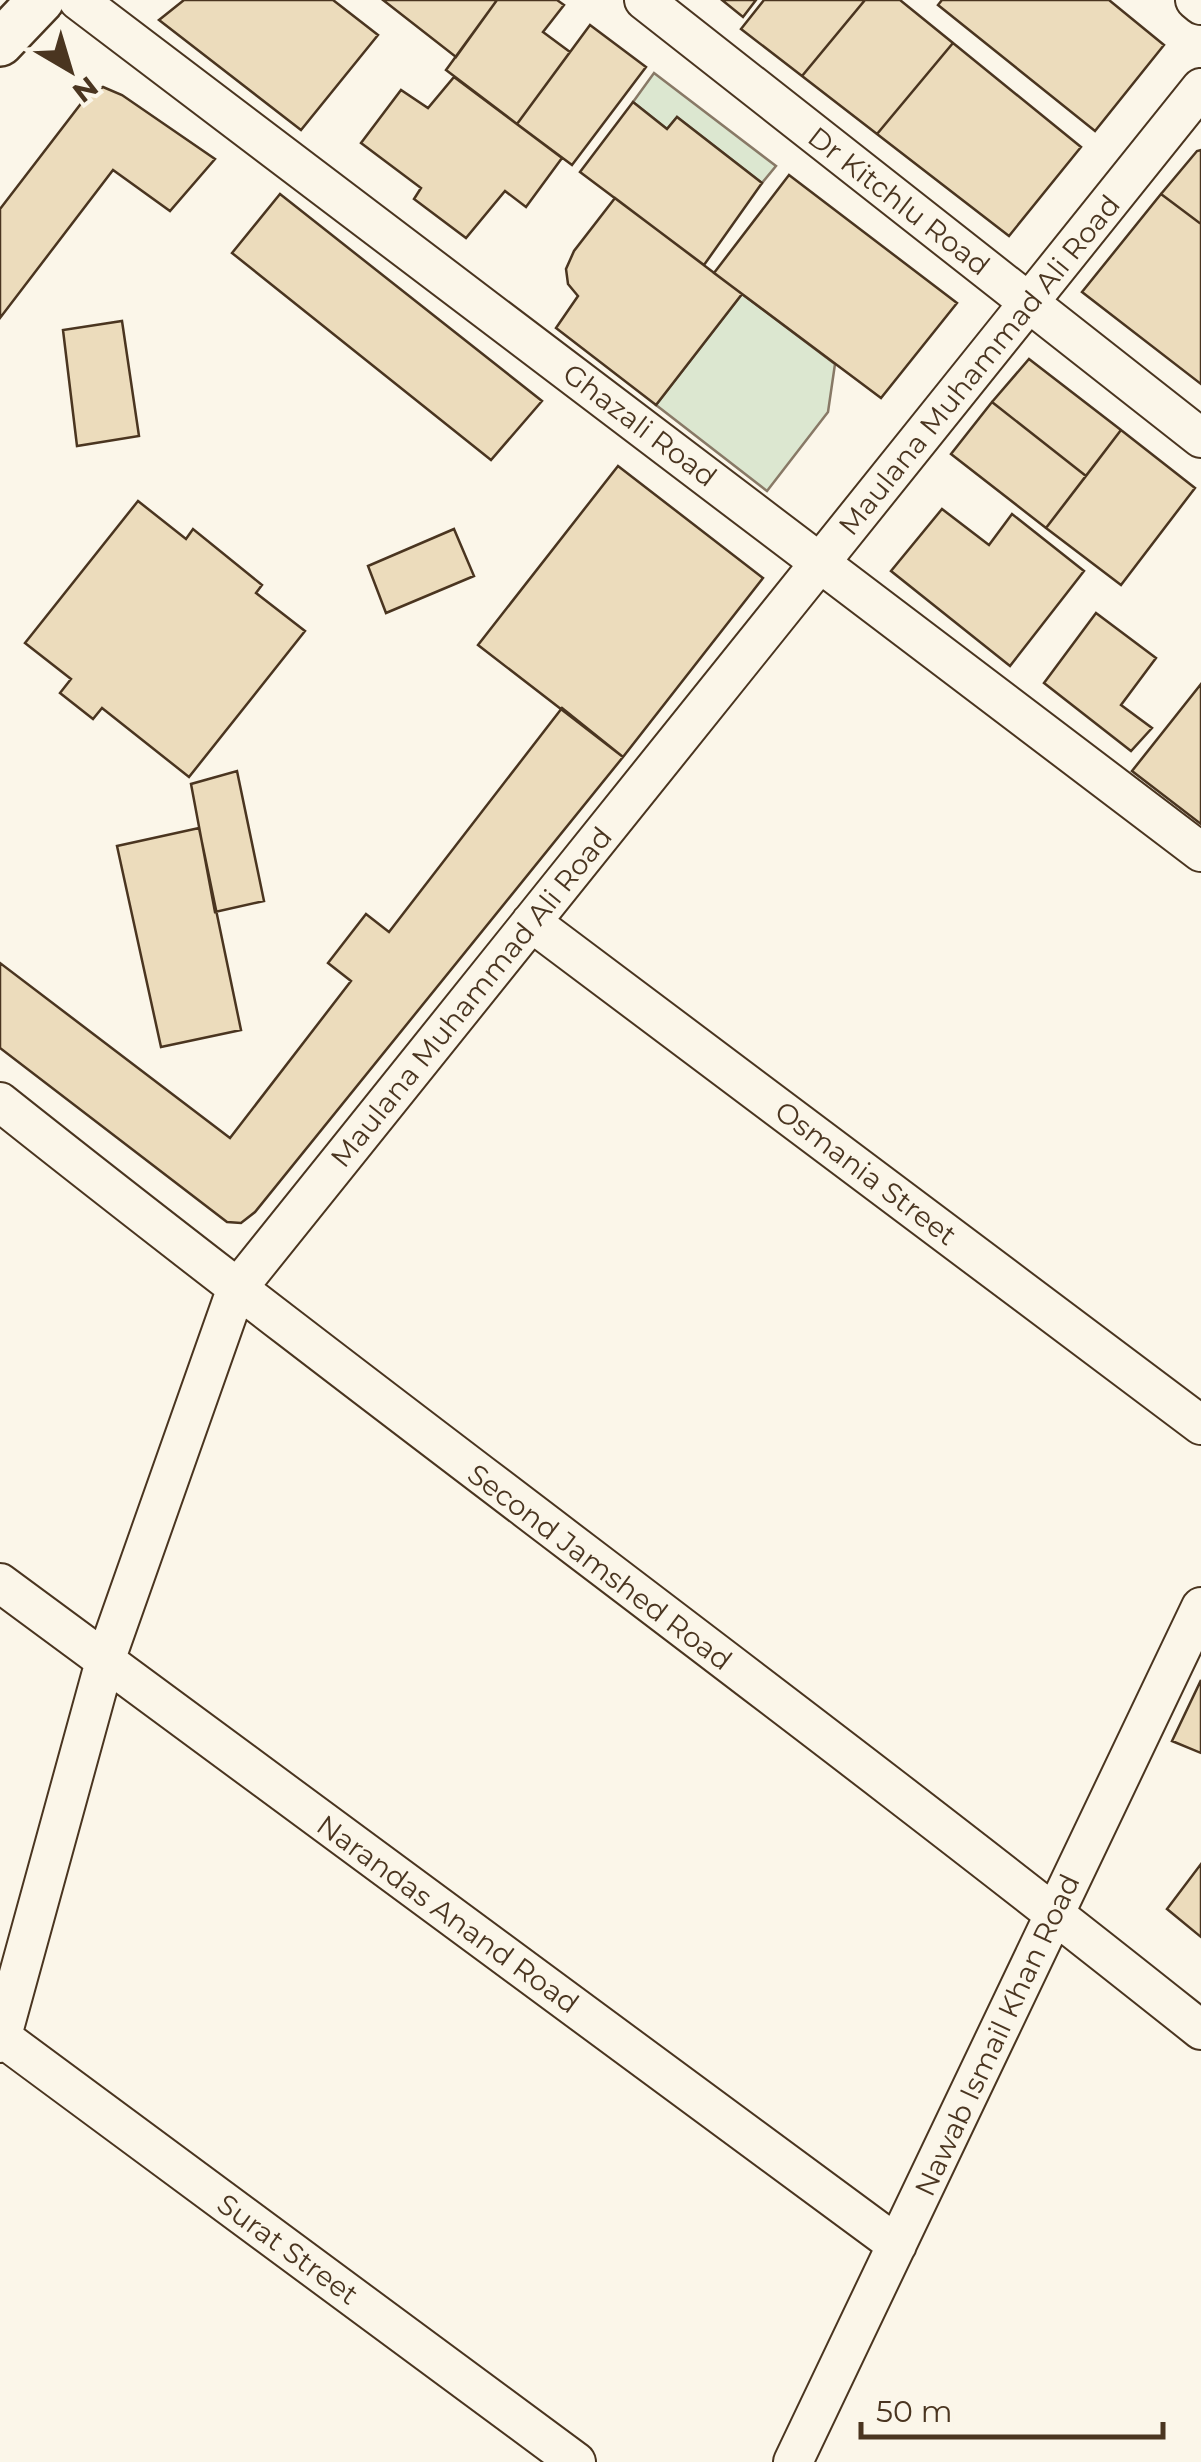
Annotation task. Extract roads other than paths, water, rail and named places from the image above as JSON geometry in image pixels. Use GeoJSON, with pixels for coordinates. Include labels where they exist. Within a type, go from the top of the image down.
{"type":"FeatureCollection","features":[{"type":"Feature","properties":{"kind":"street"},"geometry":{"type":"LineString","coordinates":[[0,43],[40,0]]}},
{"type":"Feature","properties":{"kind":"street","name":"Ghazali Road"},"geometry":{"type":"LineString","coordinates":[[78,0],[1201,852]]}},
{"type":"Feature","properties":{"kind":"street","name":"Dr Kitchlu Road"},"geometry":{"type":"LineString","coordinates":[[644,0],[1201,438]]}},
{"type":"Feature","properties":{"kind":"street"},"geometry":{"type":"LineString","coordinates":[[1195,0],[1201,5]]}},
{"type":"Feature","properties":{"kind":"street","name":"Maulana Muhammad Ali Road"},"geometry":{"type":"LineString","coordinates":[[1,2039],[105,1662],[236,1290],[1201,88]]}},
{"type":"Feature","properties":{"kind":"street","name":"Osmania Street"},"geometry":{"type":"LineString","coordinates":[[532,922],[1201,1424]]}},
{"type":"Feature","properties":{"kind":"street","name":"Second Jamshed Road"},"geometry":{"type":"LineString","coordinates":[[0,1102],[236,1290],[1055,1913],[1201,2030]]}},
{"type":"Feature","properties":{"kind":"street","name":"Narandas Anand Road"},"geometry":{"type":"LineString","coordinates":[[0,1582],[897,2245]]}},
{"type":"Feature","properties":{"kind":"street","name":"Nawab Ismail Khan Road"},"geometry":{"type":"LineString","coordinates":[[793,2462],[1201,1607]]}},
{"type":"Feature","properties":{"kind":"street","name":"Surat Street"},"geometry":{"type":"LineString","coordinates":[[1,2039],[576,2462]]}}]}
